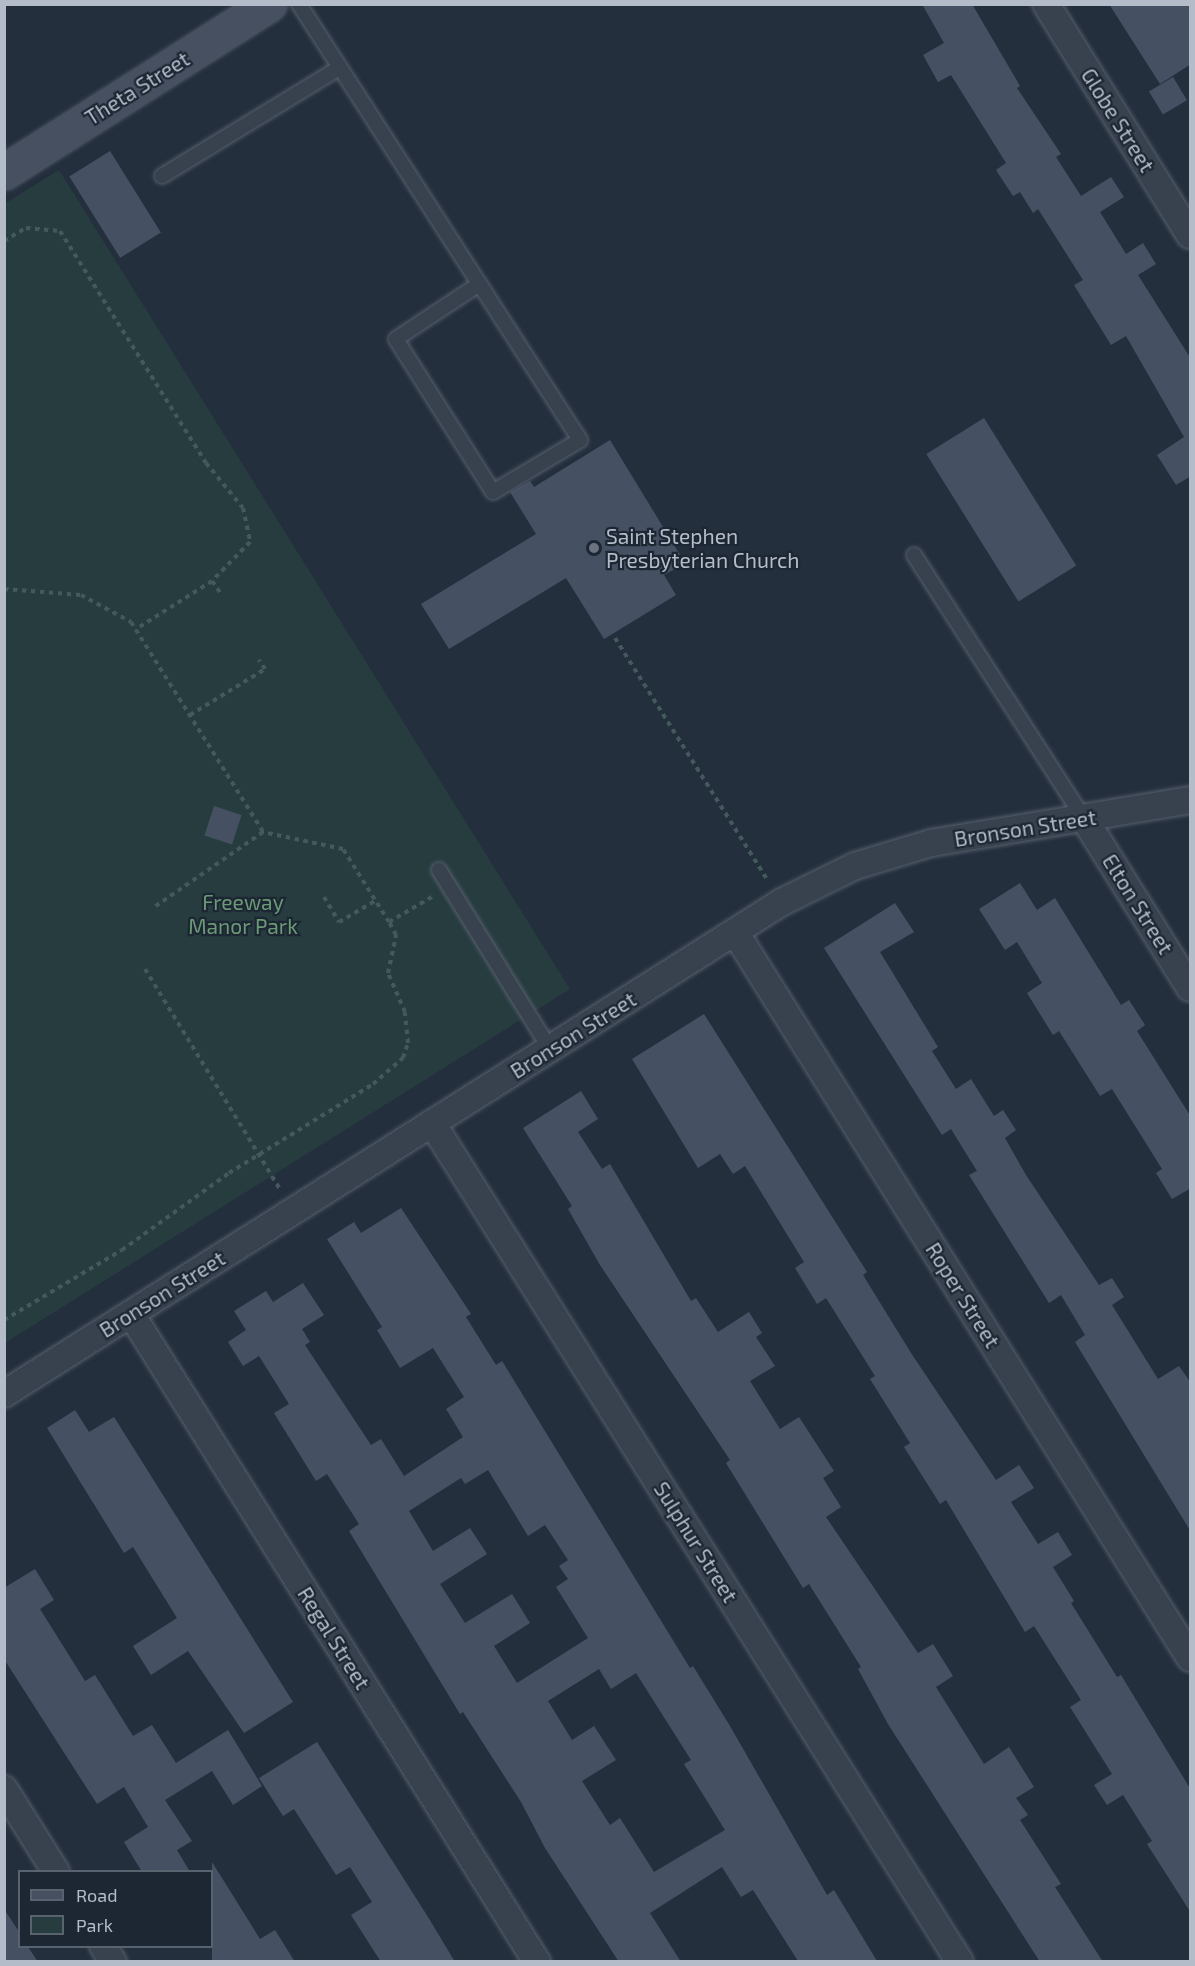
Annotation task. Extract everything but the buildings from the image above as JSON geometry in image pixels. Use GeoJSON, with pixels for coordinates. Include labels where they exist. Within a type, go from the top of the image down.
{"type":"FeatureCollection","features":[{"type":"Feature","properties":{"kind":"street","name":"Theta Street"},"geometry":{"type":"LineString","coordinates":[[4,172],[269,4]]}},
{"type":"Feature","properties":{"kind":"street","name":"Globe Street"},"geometry":{"type":"LineString","coordinates":[[1046,4],[1191,235]]}},
{"type":"Feature","properties":{"kind":"street","name":"Bronson Street"},"geometry":{"type":"LineString","coordinates":[[4,1394],[782,902],[855,866],[931,843],[1085,820],[1191,800]]}},
{"type":"Feature","properties":{"kind":"street","name":"Elton Street"},"geometry":{"type":"LineString","coordinates":[[1085,820],[1191,988]]}},
{"type":"Feature","properties":{"kind":"street","name":"Roper Street"},"geometry":{"type":"LineString","coordinates":[[735,932],[1191,1658]]}},
{"type":"Feature","properties":{"kind":"street","name":"Sulphur Street"},"geometry":{"type":"LineString","coordinates":[[432,1123],[960,1962]]}},
{"type":"Feature","properties":{"kind":"street","name":"Regal Street"},"geometry":{"type":"LineString","coordinates":[[131,1314],[537,1962]]}},
{"type":"Feature","properties":{"kind":"street"},"geometry":{"type":"LineString","coordinates":[[4,1789],[55,1870]]}},
{"type":"Feature","properties":{"kind":"street"},"geometry":{"type":"LineString","coordinates":[[104,1948],[113,1962]]}},
{"type":"Feature","properties":{"kind":"lane"},"geometry":{"type":"LineString","coordinates":[[299,4],[580,440],[493,492],[396,339],[479,284]]}},
{"type":"Feature","properties":{"kind":"lane"},"geometry":{"type":"LineString","coordinates":[[162,176],[339,68]]}},
{"type":"Feature","properties":{"kind":"lane"},"geometry":{"type":"LineString","coordinates":[[914,555],[1085,820]]}},
{"type":"Feature","properties":{"kind":"lane"},"geometry":{"type":"LineString","coordinates":[[439,870],[550,1049]]}},
{"type":"Feature","properties":{"kind":"path"},"geometry":{"type":"LineString","coordinates":[[4,241],[26,228],[60,231],[206,463],[243,508],[250,542],[212,581],[136,629]]}},
{"type":"Feature","properties":{"kind":"path"},"geometry":{"type":"LineString","coordinates":[[212,581],[221,594]]}},
{"type":"Feature","properties":{"kind":"path"},"geometry":{"type":"LineString","coordinates":[[4,589],[81,595],[131,622],[263,832],[343,849],[396,935],[388,973],[405,1012],[407,1033],[402,1058],[373,1084],[259,1155],[122,1250],[4,1320]]}},
{"type":"Feature","properties":{"kind":"path"},"geometry":{"type":"LineString","coordinates":[[615,638],[782,902]]}},
{"type":"Feature","properties":{"kind":"path"},"geometry":{"type":"LineString","coordinates":[[190,715],[265,669],[259,660]]}},
{"type":"Feature","properties":{"kind":"path"},"geometry":{"type":"LineString","coordinates":[[153,908],[263,832]]}},
{"type":"Feature","properties":{"kind":"path"},"geometry":{"type":"LineString","coordinates":[[389,922],[449,887]]}},
{"type":"Feature","properties":{"kind":"path"},"geometry":{"type":"LineString","coordinates":[[324,897],[339,922],[375,901]]}},
{"type":"Feature","properties":{"kind":"path"},"geometry":{"type":"LineString","coordinates":[[145,969],[293,1211]]}},
{"type":"Feature","properties":{"kind":"green space","name":"Freeway Manor Park"},"geometry":{"type":"Polygon","coordinates":[[[59,170],[570,989],[5,1343],[4,204],[59,170]]]}},
{"type":"Feature","properties":{"kind":"place","name":"Saint Stephen Presbyterian Church"},"geometry":{"type":"Point","coordinates":[594,548]}}]}
